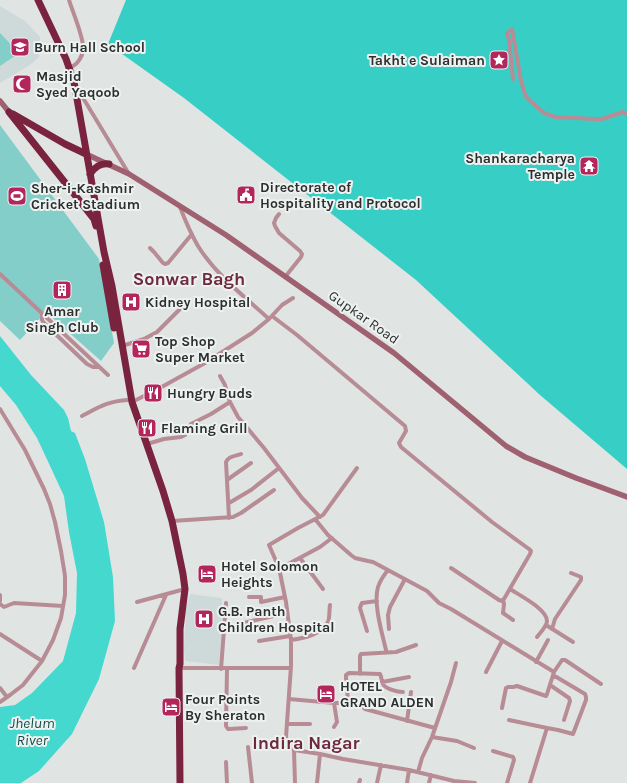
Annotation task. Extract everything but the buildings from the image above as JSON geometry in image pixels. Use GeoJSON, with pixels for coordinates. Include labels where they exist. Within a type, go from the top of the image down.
{"type":"FeatureCollection","features":[{"type":"Feature","properties":{"kind":"highway"},"geometry":{"type":"LineString","coordinates":[[38,0],[66,59],[74,82],[90,174],[107,289],[130,401],[160,479],[172,521],[183,574],[185,589],[180,629],[180,783]]}},
{"type":"Feature","properties":{"kind":"highway"},"geometry":{"type":"LineString","coordinates":[[9,112],[86,154]]}},
{"type":"Feature","properties":{"kind":"highway"},"geometry":{"type":"LineString","coordinates":[[9,112],[97,221]]}},
{"type":"Feature","properties":{"kind":"highway"},"geometry":{"type":"LineString","coordinates":[[70,146],[75,143],[82,132]]}},
{"type":"Feature","properties":{"kind":"highway"},"geometry":{"type":"LineString","coordinates":[[90,174],[96,167],[109,164]]}},
{"type":"Feature","properties":{"kind":"highway"},"geometry":{"type":"LineString","coordinates":[[99,232],[122,346],[130,401]]}},
{"type":"Feature","properties":{"kind":"highway"},"geometry":{"type":"LineString","coordinates":[[180,667],[184,783]]}},
{"type":"Feature","properties":{"kind":"main road"},"geometry":{"type":"LineString","coordinates":[[0,101],[9,112]]}},
{"type":"Feature","properties":{"kind":"main road","name":"Gupkar Road"},"geometry":{"type":"LineString","coordinates":[[86,154],[130,174],[226,235],[394,353],[506,446],[525,457],[627,497]]}},
{"type":"Feature","properties":{"kind":"street"},"geometry":{"type":"LineString","coordinates":[[69,0],[84,47],[78,62],[69,68]]}},
{"type":"Feature","properties":{"kind":"street"},"geometry":{"type":"LineString","coordinates":[[513,79],[507,33],[512,29],[521,81],[525,94],[527,98],[544,113],[555,117],[594,119],[602,119],[623,112],[627,114]]}},
{"type":"Feature","properties":{"kind":"street"},"geometry":{"type":"LineString","coordinates":[[74,82],[130,174]]}},
{"type":"Feature","properties":{"kind":"street"},"geometry":{"type":"LineString","coordinates":[[180,207],[197,245],[224,278],[270,318],[297,335],[405,426],[406,431],[399,443],[401,448],[486,518],[531,550],[503,600],[503,613],[513,620]]}},
{"type":"Feature","properties":{"kind":"street"},"geometry":{"type":"LineString","coordinates":[[279,214],[274,223],[277,231],[302,254],[285,277]]}},
{"type":"Feature","properties":{"kind":"street"},"geometry":{"type":"LineString","coordinates":[[150,248],[163,263],[168,263],[192,234]]}},
{"type":"Feature","properties":{"kind":"street"},"geometry":{"type":"LineString","coordinates":[[0,274],[108,375]]}},
{"type":"Feature","properties":{"kind":"street"},"geometry":{"type":"LineString","coordinates":[[82,416],[109,402],[130,401],[158,390],[252,332],[270,318],[282,305],[293,298]]}},
{"type":"Feature","properties":{"kind":"street"},"geometry":{"type":"LineString","coordinates":[[122,346],[144,340],[157,332],[189,300]]}},
{"type":"Feature","properties":{"kind":"street"},"geometry":{"type":"LineString","coordinates":[[220,376],[225,385],[230,402],[238,417],[302,498],[320,517]]}},
{"type":"Feature","properties":{"kind":"street"},"geometry":{"type":"LineString","coordinates":[[147,444],[164,439],[181,438],[185,435],[191,424],[230,402]]}},
{"type":"Feature","properties":{"kind":"street"},"geometry":{"type":"LineString","coordinates":[[0,409],[25,450],[50,504],[55,522],[65,576],[65,595],[61,618],[53,640],[42,661],[23,685],[0,702]]}},
{"type":"Feature","properties":{"kind":"street"},"geometry":{"type":"LineString","coordinates":[[230,518],[226,462],[231,457],[241,454]]}},
{"type":"Feature","properties":{"kind":"street"},"geometry":{"type":"LineString","coordinates":[[227,480],[251,463]]}},
{"type":"Feature","properties":{"kind":"street"},"geometry":{"type":"LineString","coordinates":[[229,503],[251,490],[279,468]]}},
{"type":"Feature","properties":{"kind":"street"},"geometry":{"type":"LineString","coordinates":[[357,468],[325,513],[269,545],[279,569],[288,613],[291,668],[286,741],[294,750],[409,770],[454,782],[475,783]]}},
{"type":"Feature","properties":{"kind":"street"},"geometry":{"type":"LineString","coordinates":[[172,521],[230,518],[241,513],[274,490]]}},
{"type":"Feature","properties":{"kind":"street"},"geometry":{"type":"LineString","coordinates":[[316,519],[324,531],[355,558],[368,560],[427,591],[439,603],[502,640],[584,694],[586,697],[573,734],[509,720]]}},
{"type":"Feature","properties":{"kind":"street"},"geometry":{"type":"LineString","coordinates":[[279,569],[320,547],[332,538]]}},
{"type":"Feature","properties":{"kind":"street"},"geometry":{"type":"LineString","coordinates":[[300,558],[323,589]]}},
{"type":"Feature","properties":{"kind":"street"},"geometry":{"type":"LineString","coordinates":[[451,568],[499,600],[503,600]]}},
{"type":"Feature","properties":{"kind":"street"},"geometry":{"type":"LineString","coordinates":[[386,650],[376,595],[378,587],[388,570]]}},
{"type":"Feature","properties":{"kind":"street"},"geometry":{"type":"LineString","coordinates":[[552,629],[555,619],[581,580],[581,577],[571,573]]}},
{"type":"Feature","properties":{"kind":"street"},"geometry":{"type":"LineString","coordinates":[[389,629],[388,615],[390,607],[405,579]]}},
{"type":"Feature","properties":{"kind":"street"},"geometry":{"type":"LineString","coordinates":[[137,602],[185,589]]}},
{"type":"Feature","properties":{"kind":"street"},"geometry":{"type":"LineString","coordinates":[[510,589],[541,611],[546,619],[546,625],[537,637]]}},
{"type":"Feature","properties":{"kind":"street"},"geometry":{"type":"LineString","coordinates":[[0,595],[0,601]]}},
{"type":"Feature","properties":{"kind":"street"},"geometry":{"type":"LineString","coordinates":[[134,668],[166,595]]}},
{"type":"Feature","properties":{"kind":"street"},"geometry":{"type":"LineString","coordinates":[[249,597],[261,597],[261,602],[285,597]]}},
{"type":"Feature","properties":{"kind":"street"},"geometry":{"type":"LineString","coordinates":[[367,631],[360,605],[362,603],[376,601]]}},
{"type":"Feature","properties":{"kind":"street"},"geometry":{"type":"LineString","coordinates":[[0,604],[4,607],[14,603],[63,606]]}},
{"type":"Feature","properties":{"kind":"street"},"geometry":{"type":"LineString","coordinates":[[221,669],[226,603]]}},
{"type":"Feature","properties":{"kind":"street"},"geometry":{"type":"LineString","coordinates":[[259,641],[302,638],[313,635],[323,628],[328,622],[330,605]]}},
{"type":"Feature","properties":{"kind":"street"},"geometry":{"type":"LineString","coordinates":[[239,624],[288,613]]}},
{"type":"Feature","properties":{"kind":"street"},"geometry":{"type":"LineString","coordinates":[[546,625],[573,642]]}},
{"type":"Feature","properties":{"kind":"street"},"geometry":{"type":"LineString","coordinates":[[0,634],[42,661]]}},
{"type":"Feature","properties":{"kind":"street"},"geometry":{"type":"LineString","coordinates":[[486,672],[502,640]]}},
{"type":"Feature","properties":{"kind":"street"},"geometry":{"type":"LineString","coordinates":[[536,662],[548,640]]}},
{"type":"Feature","properties":{"kind":"street"},"geometry":{"type":"LineString","coordinates":[[360,674],[361,654],[396,652],[416,645]]}},
{"type":"Feature","properties":{"kind":"street"},"geometry":{"type":"LineString","coordinates":[[502,708],[506,688],[508,686],[517,686],[545,696],[553,674],[562,660],[565,660],[601,684]]}},
{"type":"Feature","properties":{"kind":"street"},"geometry":{"type":"LineString","coordinates":[[418,772],[422,758],[432,737],[456,663]]}},
{"type":"Feature","properties":{"kind":"street"},"geometry":{"type":"LineString","coordinates":[[180,667],[221,669],[291,668]]}},
{"type":"Feature","properties":{"kind":"street"},"geometry":{"type":"LineString","coordinates":[[227,669],[226,726],[229,729],[246,728]]}},
{"type":"Feature","properties":{"kind":"street"},"geometry":{"type":"LineString","coordinates":[[347,702],[346,676],[349,673],[380,674],[383,685],[398,692],[403,692]]}},
{"type":"Feature","properties":{"kind":"street"},"geometry":{"type":"LineString","coordinates":[[382,682],[409,677]]}},
{"type":"Feature","properties":{"kind":"street"},"geometry":{"type":"LineString","coordinates":[[550,685],[569,698],[570,701],[564,720]]}},
{"type":"Feature","properties":{"kind":"street"},"geometry":{"type":"LineString","coordinates":[[0,688],[7,697]]}},
{"type":"Feature","properties":{"kind":"street"},"geometry":{"type":"LineString","coordinates":[[408,721],[411,692]]}},
{"type":"Feature","properties":{"kind":"street"},"geometry":{"type":"LineString","coordinates":[[289,699],[334,703],[357,702],[365,709],[435,728]]}},
{"type":"Feature","properties":{"kind":"street"},"geometry":{"type":"LineString","coordinates":[[334,703],[337,722],[334,727]]}},
{"type":"Feature","properties":{"kind":"street"},"geometry":{"type":"LineString","coordinates":[[287,724],[310,724]]}},
{"type":"Feature","properties":{"kind":"street"},"geometry":{"type":"LineString","coordinates":[[530,783],[547,728]]}},
{"type":"Feature","properties":{"kind":"street"},"geometry":{"type":"LineString","coordinates":[[432,737],[457,741],[474,748]]}},
{"type":"Feature","properties":{"kind":"street"},"geometry":{"type":"LineString","coordinates":[[248,747],[252,783]]}},
{"type":"Feature","properties":{"kind":"street"},"geometry":{"type":"LineString","coordinates":[[294,750],[295,783]]}},
{"type":"Feature","properties":{"kind":"street"},"geometry":{"type":"LineString","coordinates":[[493,751],[513,757],[514,760],[507,783]]}},
{"type":"Feature","properties":{"kind":"street"},"geometry":{"type":"LineString","coordinates":[[317,783],[320,754]]}},
{"type":"Feature","properties":{"kind":"street"},"geometry":{"type":"LineString","coordinates":[[226,762],[227,783]]}},
{"type":"Feature","properties":{"kind":"street"},"geometry":{"type":"LineString","coordinates":[[377,783],[381,765]]}},
{"type":"Feature","properties":{"kind":"street"},"geometry":{"type":"LineString","coordinates":[[407,783],[409,770]]}},
{"type":"Feature","properties":{"kind":"street"},"geometry":{"type":"LineString","coordinates":[[429,783],[431,775]]}},
{"type":"Feature","properties":{"kind":"shaded area"},"geometry":{"type":"Polygon","coordinates":[[[126,0],[627,0],[627,469],[540,395],[416,280],[184,98],[108,44],[126,0]]]}},
{"type":"Feature","properties":{"kind":"shaded area","name":"Burn Hall School"},"geometry":{"type":"Polygon","coordinates":[[[0,6],[25,21],[40,37],[39,57],[30,65],[0,83],[0,6]]]}},
{"type":"Feature","properties":{"kind":"shaded area"},"geometry":{"type":"Polygon","coordinates":[[[0,33],[19,53],[0,66],[0,33]]]}},
{"type":"Feature","properties":{"kind":"shaded area"},"geometry":{"type":"Polygon","coordinates":[[[0,125],[99,259],[114,343],[101,361],[46,312],[20,340],[0,321],[0,125]]]}},
{"type":"Feature","properties":{"kind":"shaded area","name":"G.B. Panth Children Hospital"},"geometry":{"type":"Polygon","coordinates":[[[190,594],[222,598],[222,630],[219,665],[185,661],[184,649],[186,609],[190,594]]]}},
{"type":"Feature","properties":{"kind":"water","name":"Jhelum River"},"geometry":{"type":"Polygon","coordinates":[[[0,336],[31,375],[64,410],[68,418],[71,431],[75,433],[85,459],[104,522],[113,577],[115,621],[99,679],[72,734],[39,771],[21,783],[0,783],[0,707],[15,705],[32,693],[63,661],[76,613],[77,573],[64,496],[37,438],[16,405],[0,386],[0,336]]]}},
{"type":"Feature","properties":{"kind":"place","name":"Burn Hall School"},"geometry":{"type":"Point","coordinates":[20,47]}},
{"type":"Feature","properties":{"kind":"place","name":"Takht e Sulaiman"},"geometry":{"type":"Point","coordinates":[499,60]}},
{"type":"Feature","properties":{"kind":"place","name":"Masjid Syed Yaqoob"},"geometry":{"type":"Point","coordinates":[22,84]}},
{"type":"Feature","properties":{"kind":"place","name":"Shankaracharya Temple"},"geometry":{"type":"Point","coordinates":[589,166]}},
{"type":"Feature","properties":{"kind":"place","name":"Directorate of Hospitality and Protocol"},"geometry":{"type":"Point","coordinates":[246,195]}},
{"type":"Feature","properties":{"kind":"place","name":"Sher-i-Kashmir Cricket Stadium"},"geometry":{"type":"Point","coordinates":[17,196]}},
{"type":"Feature","properties":{"kind":"place","name":"Amar Singh Club"},"geometry":{"type":"Point","coordinates":[62,290]}},
{"type":"Feature","properties":{"kind":"place","name":"Kidney Hospital"},"geometry":{"type":"Point","coordinates":[131,302]}},
{"type":"Feature","properties":{"kind":"place","name":"Top Shop Super Market"},"geometry":{"type":"Point","coordinates":[141,349]}},
{"type":"Feature","properties":{"kind":"place","name":"Hungry Buds"},"geometry":{"type":"Point","coordinates":[153,393]}},
{"type":"Feature","properties":{"kind":"place","name":"Flaming Grill"},"geometry":{"type":"Point","coordinates":[147,428]}},
{"type":"Feature","properties":{"kind":"place","name":"Hotel Solomon Heights"},"geometry":{"type":"Point","coordinates":[207,574]}},
{"type":"Feature","properties":{"kind":"place","name":"G.B. Panth Children Hospital"},"geometry":{"type":"Point","coordinates":[204,619]}},
{"type":"Feature","properties":{"kind":"place","name":"HOTEL GRAND ALDEN"},"geometry":{"type":"Point","coordinates":[326,694]}},
{"type":"Feature","properties":{"kind":"place","name":"Four Points By Sheraton"},"geometry":{"type":"Point","coordinates":[171,707]}},
{"type":"Feature","properties":{"kind":"district","name":"Sonwar Bagh"},"geometry":{"type":"Point","coordinates":[189,279]}},
{"type":"Feature","properties":{"kind":"district","name":"Indira Nagar"},"geometry":{"type":"Point","coordinates":[306,743]}}]}
